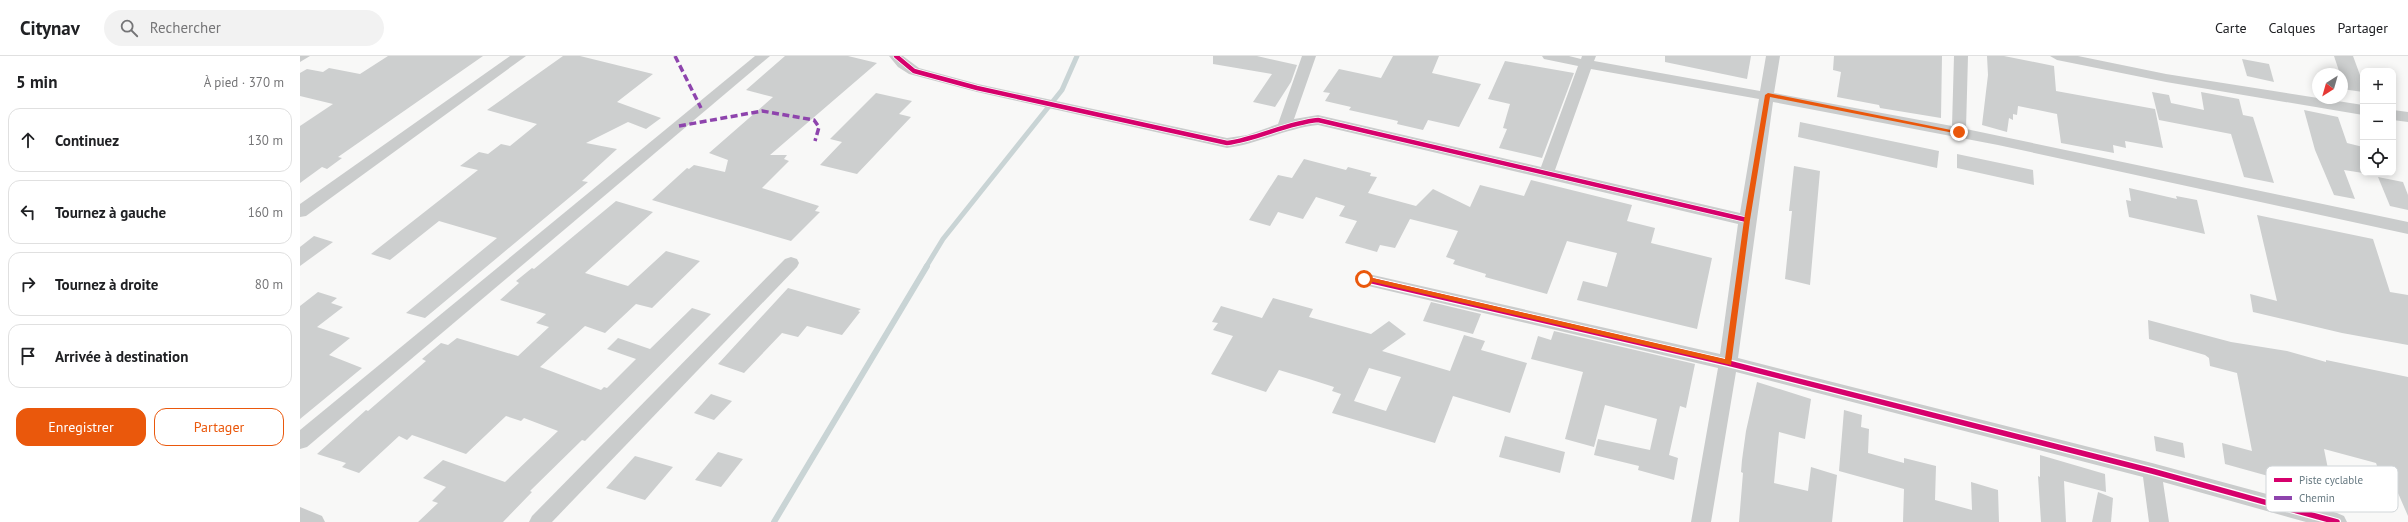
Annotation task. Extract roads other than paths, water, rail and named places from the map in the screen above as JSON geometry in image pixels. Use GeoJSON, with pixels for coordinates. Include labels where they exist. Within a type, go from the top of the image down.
{"type":"FeatureCollection","features":[{"type":"Feature","properties":{"kind":"street"},"geometry":{"type":"LineString","coordinates":[[300,212],[519,56]]}},
{"type":"Feature","properties":{"kind":"street"},"geometry":{"type":"LineString","coordinates":[[300,441],[763,56]]}},
{"type":"Feature","properties":{"kind":"street"},"geometry":{"type":"LineString","coordinates":[[896,56],[903,64],[914,70],[977,88],[1227,143],[1252,139],[1304,120],[1318,120],[1747,220]]}},
{"type":"Feature","properties":{"kind":"street"},"geometry":{"type":"LineString","coordinates":[[1284,127],[1309,56]]}},
{"type":"Feature","properties":{"kind":"street"},"geometry":{"type":"LineString","coordinates":[[1549,56],[1587,60],[1959,132],[2408,228]]}},
{"type":"Feature","properties":{"kind":"street"},"geometry":{"type":"LineString","coordinates":[[1701,522],[1728,363],[1747,220],[1773,56]]}},
{"type":"Feature","properties":{"kind":"street"},"geometry":{"type":"LineString","coordinates":[[1959,132],[1961,56]]}},
{"type":"Feature","properties":{"kind":"street"},"geometry":{"type":"LineString","coordinates":[[2058,56],[2166,78],[2360,110]]}},
{"type":"Feature","properties":{"kind":"street"},"geometry":{"type":"LineString","coordinates":[[1546,173],[1587,60]]}},
{"type":"Feature","properties":{"kind":"street"},"geometry":{"type":"LineString","coordinates":[[2396,115],[2408,117]]}},
{"type":"Feature","properties":{"kind":"street"},"geometry":{"type":"LineString","coordinates":[[539,522],[791,263]]}},
{"type":"Feature","properties":{"kind":"street"},"geometry":{"type":"LineString","coordinates":[[1364,279],[1728,363],[2152,471],[2266,502]]}},
{"type":"Feature","properties":{"kind":"street"},"geometry":{"type":"LineString","coordinates":[[2152,471],[2159,522]]}},
{"type":"Feature","properties":{"kind":"street"},"geometry":{"type":"LineString","coordinates":[[2301,512],[2337,522]]}},
{"type":"Feature","properties":{"kind":"street"},"geometry":{"type":"LineString","coordinates":[[300,516],[315,522]]}},
{"type":"Feature","properties":{"kind":"waterway"},"geometry":{"type":"LineString","coordinates":[[926,267],[943,239],[1062,90],[1077,56]]}},
{"type":"Feature","properties":{"kind":"waterway"},"geometry":{"type":"LineString","coordinates":[[774,522],[927,266]]}}]}
